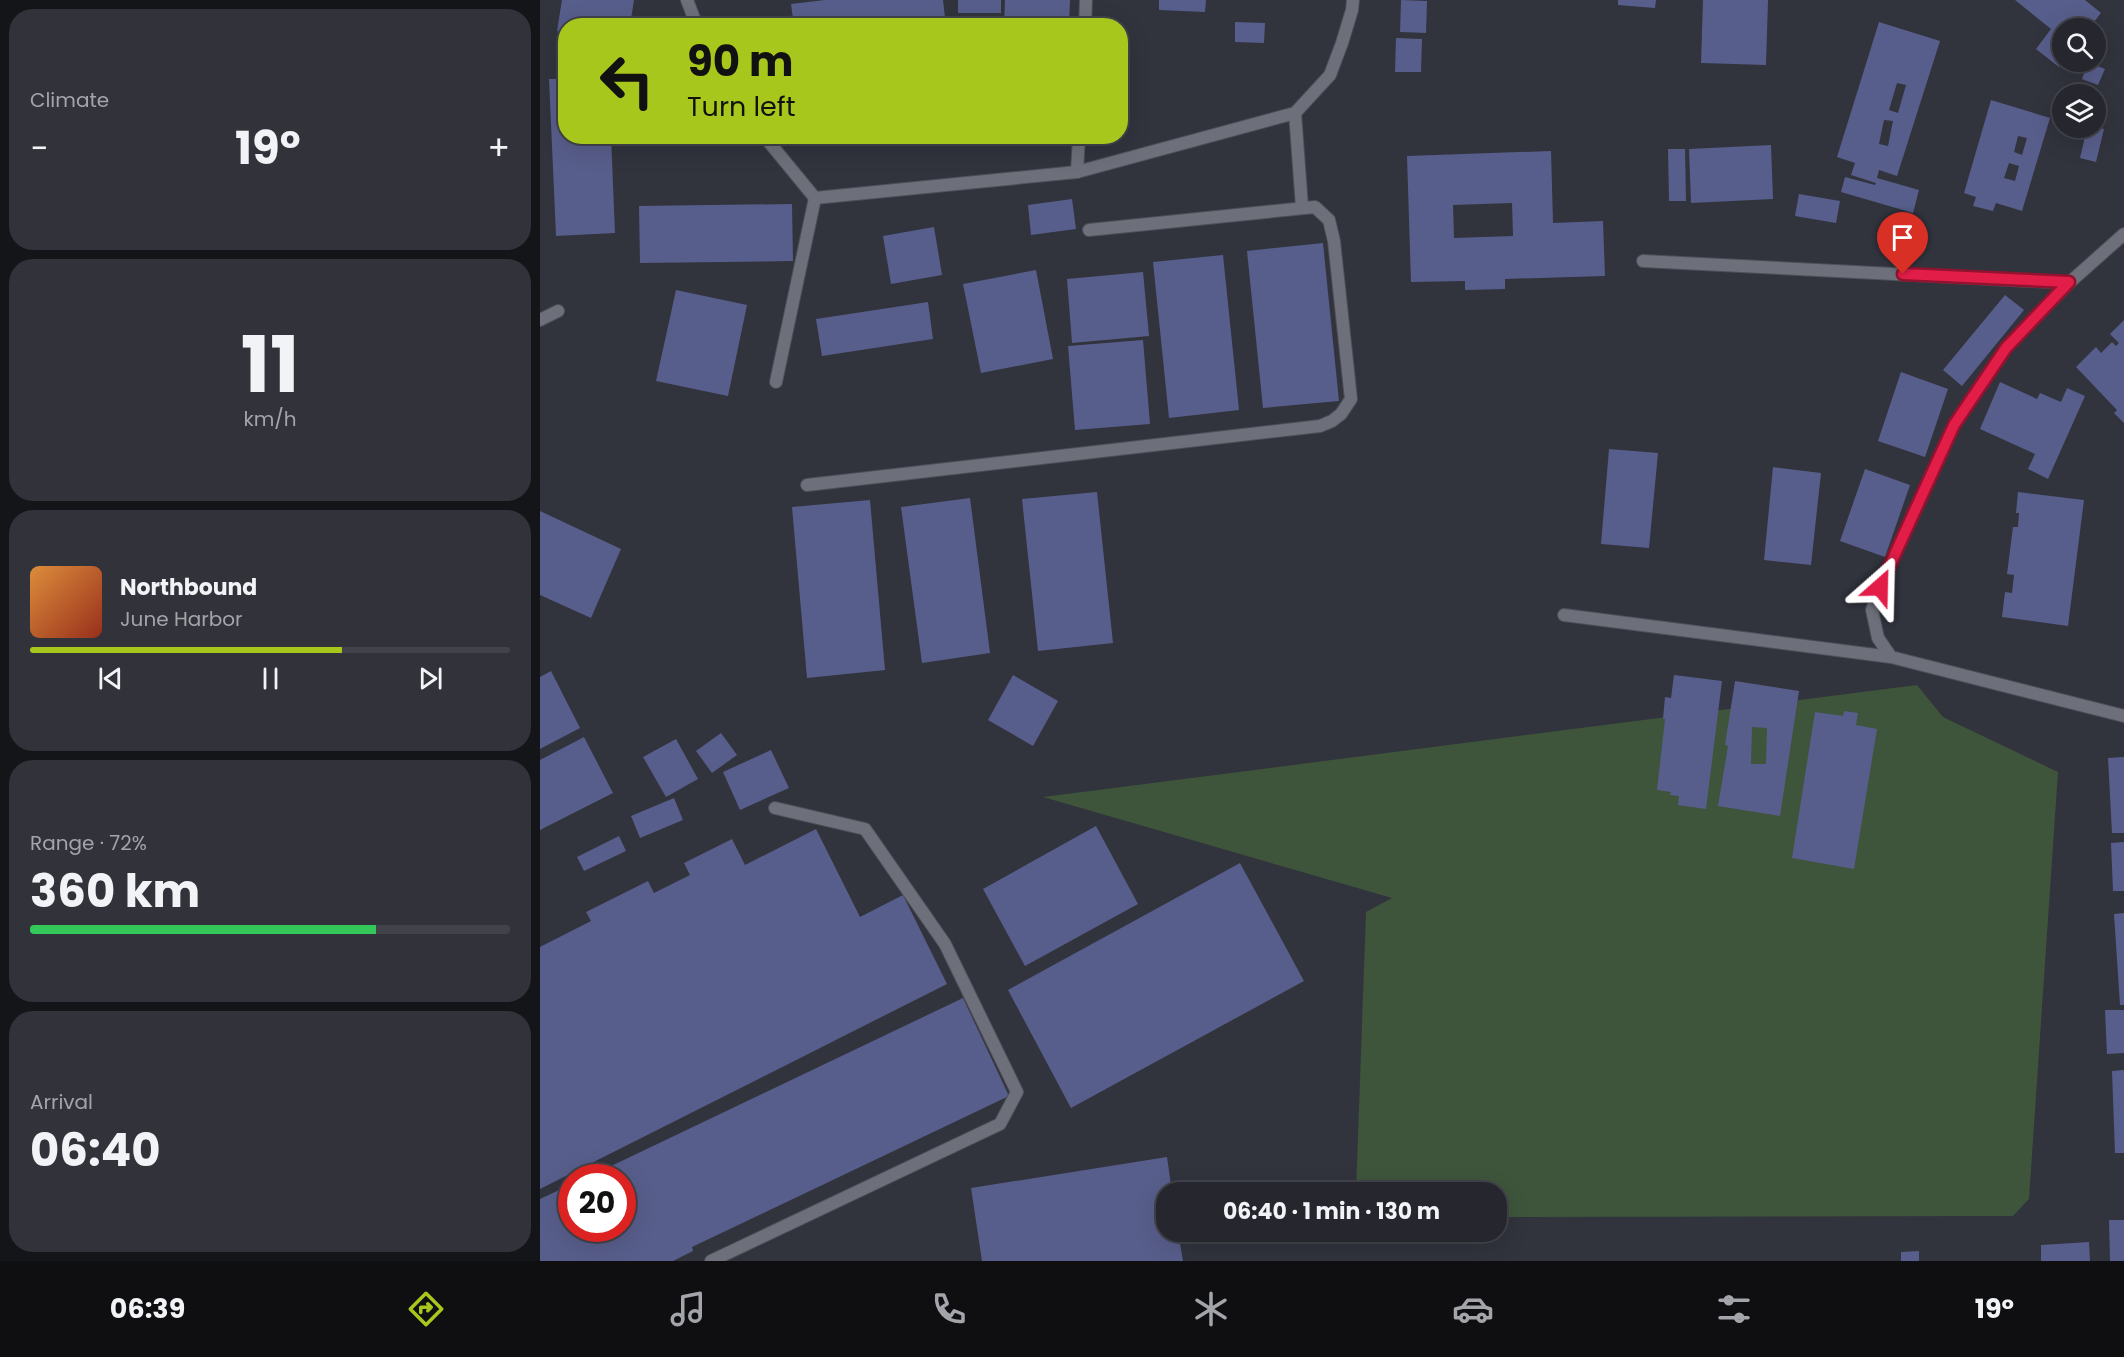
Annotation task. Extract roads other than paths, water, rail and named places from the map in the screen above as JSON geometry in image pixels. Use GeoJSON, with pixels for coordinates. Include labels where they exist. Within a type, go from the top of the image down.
{"type":"FeatureCollection","features":[{"type":"Feature","properties":{"kind":"lane"},"geometry":{"type":"LineString","coordinates":[[687,0],[694,18]]}},
{"type":"Feature","properties":{"kind":"lane"},"geometry":{"type":"LineString","coordinates":[[1085,18],[1086,0]]}},
{"type":"Feature","properties":{"kind":"lane"},"geometry":{"type":"LineString","coordinates":[[815,198],[1077,172],[1295,113],[1330,75],[1342,43],[1353,0]]}},
{"type":"Feature","properties":{"kind":"lane"},"geometry":{"type":"LineString","coordinates":[[1295,113],[1302,207]]}},
{"type":"Feature","properties":{"kind":"lane"},"geometry":{"type":"LineString","coordinates":[[771,144],[815,198]]}},
{"type":"Feature","properties":{"kind":"lane"},"geometry":{"type":"LineString","coordinates":[[1077,172],[1079,144]]}},
{"type":"Feature","properties":{"kind":"lane"},"geometry":{"type":"LineString","coordinates":[[776,382],[815,198]]}},
{"type":"Feature","properties":{"kind":"lane"},"geometry":{"type":"LineString","coordinates":[[807,484],[1320,426],[1332,421],[1347,407],[1351,399],[1334,241],[1329,220],[1315,207],[1089,230]]}},
{"type":"Feature","properties":{"kind":"lane"},"geometry":{"type":"LineString","coordinates":[[1891,657],[1878,638],[1872,610],[1880,587],[1954,425],[2006,348],[2069,282],[2124,234]]}},
{"type":"Feature","properties":{"kind":"lane"},"geometry":{"type":"LineString","coordinates":[[1643,261],[2069,282]]}},
{"type":"Feature","properties":{"kind":"lane"},"geometry":{"type":"LineString","coordinates":[[540,320],[558,311]]}},
{"type":"Feature","properties":{"kind":"lane"},"geometry":{"type":"LineString","coordinates":[[1564,615],[1891,657],[2124,716]]}},
{"type":"Feature","properties":{"kind":"lane"},"geometry":{"type":"LineString","coordinates":[[711,1261],[1000,1124],[1017,1092],[945,944],[865,829],[775,808]]}}]}
